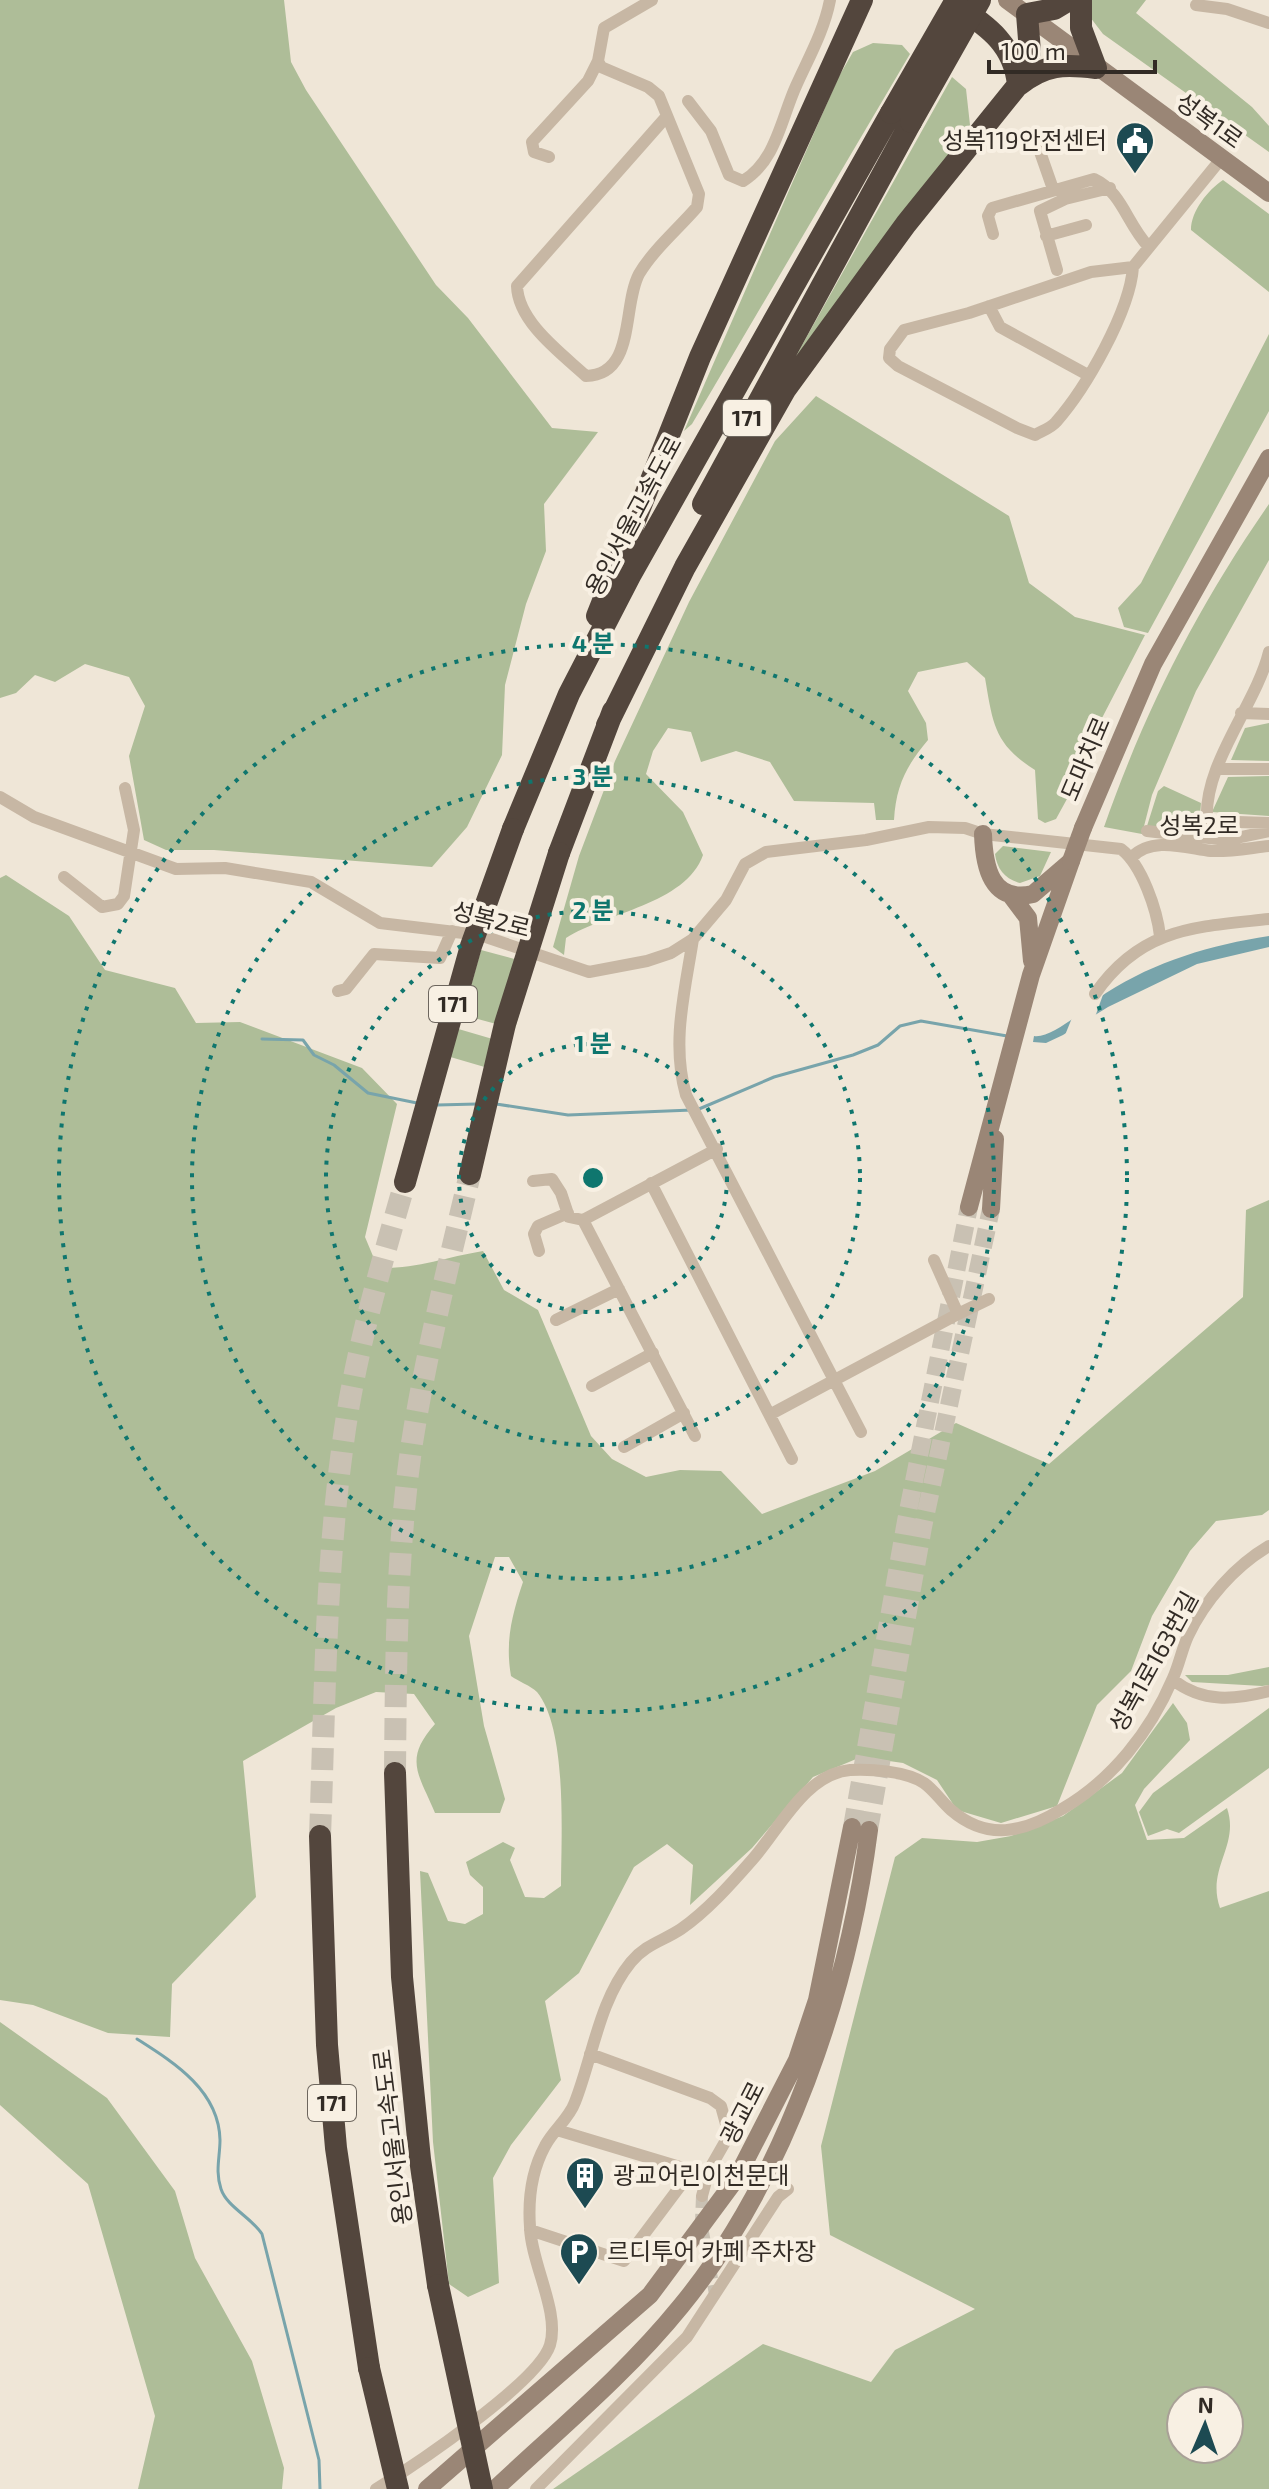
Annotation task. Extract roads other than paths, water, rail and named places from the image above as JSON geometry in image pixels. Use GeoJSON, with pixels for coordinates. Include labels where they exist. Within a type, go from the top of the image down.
{"type":"FeatureCollection","features":[{"type":"Feature","properties":{"kind":"highway"},"geometry":{"type":"LineString","coordinates":[[569,694],[604,594],[700,357],[862,0]]}},
{"type":"Feature","properties":{"kind":"highway"},"geometry":{"type":"LineString","coordinates":[[949,0],[987,26],[1008,49],[1016,68],[1018,85]]}},
{"type":"Feature","properties":{"kind":"highway","name":"용인서울고속도로"},"geometry":{"type":"LineString","coordinates":[[470,1174],[505,1024],[559,853],[668,577],[901,117],[956,0]]}},
{"type":"Feature","properties":{"kind":"highway","name":"용인서울고속도로"},"geometry":{"type":"LineString","coordinates":[[405,1182],[452,1009],[513,829],[569,694],[714,423],[901,117],[980,0]]}},
{"type":"Feature","properties":{"kind":"highway"},"geometry":{"type":"LineString","coordinates":[[1018,85],[1030,52],[1027,14],[1054,9],[1069,0]]}},
{"type":"Feature","properties":{"kind":"highway"},"geometry":{"type":"LineString","coordinates":[[607,725],[685,567],[785,390],[879,260],[1018,85],[1045,67],[1059,64],[1096,68],[1081,28],[1081,0]]}},
{"type":"Feature","properties":{"kind":"highway","name":"용인서울고속도로"},"geometry":{"type":"LineString","coordinates":[[395,1773],[402,1977],[420,2159],[438,2285],[482,2489]]}},
{"type":"Feature","properties":{"kind":"highway","name":"171"},"geometry":{"type":"LineString","coordinates":[[320,1836],[327,2045],[336,2148],[369,2368],[398,2489]]}},
{"type":"Feature","properties":{"kind":"main road","name":"성복1로"},"geometry":{"type":"LineString","coordinates":[[1007,0],[1269,193]]}},
{"type":"Feature","properties":{"kind":"main road","name":"도마치로"},"geometry":{"type":"LineString","coordinates":[[997,1101],[1031,975],[1083,828],[1153,664],[1269,458]]}},
{"type":"Feature","properties":{"kind":"main road"},"geometry":{"type":"LineString","coordinates":[[983,834],[985,869],[994,884],[1010,894],[1028,918],[1031,975]]}},
{"type":"Feature","properties":{"kind":"main road"},"geometry":{"type":"LineString","coordinates":[[1010,894],[1033,894],[1071,861]]}},
{"type":"Feature","properties":{"kind":"main road"},"geometry":{"type":"LineString","coordinates":[[969,1207],[997,1101]]}},
{"type":"Feature","properties":{"kind":"main road"},"geometry":{"type":"LineString","coordinates":[[991,1209],[997,1101]]}},
{"type":"Feature","properties":{"kind":"main road","name":"광교로"},"geometry":{"type":"LineString","coordinates":[[427,2489],[650,2295],[729,2190],[797,2060],[817,2000],[860,1829],[834,1997],[801,2092],[762,2180],[694,2290],[665,2325],[578,2414],[495,2489]]}},
{"type":"Feature","properties":{"kind":"street"},"geometry":{"type":"LineString","coordinates":[[549,157],[534,152],[532,142],[588,81],[598,61],[604,28],[652,0]]}},
{"type":"Feature","properties":{"kind":"street"},"geometry":{"type":"LineString","coordinates":[[688,101],[711,131],[729,175],[743,181],[754,174],[776,143],[797,85],[818,42],[830,0]]}},
{"type":"Feature","properties":{"kind":"street"},"geometry":{"type":"LineString","coordinates":[[1196,5],[1227,9],[1269,23]]}},
{"type":"Feature","properties":{"kind":"street"},"geometry":{"type":"LineString","coordinates":[[598,61],[601,67],[648,87],[659,96],[696,182],[697,207],[641,271],[624,342],[612,366],[599,376],[586,376],[532,322],[517,300],[517,286],[667,116]]}},
{"type":"Feature","properties":{"kind":"street"},"geometry":{"type":"LineString","coordinates":[[1039,149],[1053,189]]}},
{"type":"Feature","properties":{"kind":"street"},"geometry":{"type":"LineString","coordinates":[[1133,267],[1091,272],[904,330],[890,349],[889,358],[898,366],[1035,435],[1054,425],[1088,375],[1132,287],[1133,267],[1221,159]]}},
{"type":"Feature","properties":{"kind":"street"},"geometry":{"type":"LineString","coordinates":[[993,234],[988,211],[1094,179],[1110,188],[1130,225],[1148,246]]}},
{"type":"Feature","properties":{"kind":"street"},"geometry":{"type":"LineString","coordinates":[[1057,270],[1040,216],[1043,208],[1110,188]]}},
{"type":"Feature","properties":{"kind":"street"},"geometry":{"type":"LineString","coordinates":[[1046,236],[1086,225]]}},
{"type":"Feature","properties":{"kind":"street"},"geometry":{"type":"LineString","coordinates":[[989,306],[1000,327],[1088,375]]}},
{"type":"Feature","properties":{"kind":"street"},"geometry":{"type":"LineString","coordinates":[[1208,836],[1207,803],[1241,713],[1268,656]]}},
{"type":"Feature","properties":{"kind":"street"},"geometry":{"type":"LineString","coordinates":[[1241,713],[1269,714]]}},
{"type":"Feature","properties":{"kind":"street"},"geometry":{"type":"LineString","coordinates":[[1219,769],[1269,769]]}},
{"type":"Feature","properties":{"kind":"street"},"geometry":{"type":"LineString","coordinates":[[64,877],[102,907],[118,904],[124,896],[134,830],[125,788]]}},
{"type":"Feature","properties":{"kind":"street","name":"성복2로"},"geometry":{"type":"LineString","coordinates":[[0,797],[34,817],[176,869],[225,868],[294,878],[323,887],[372,920],[504,941],[589,972],[647,961],[671,953],[693,939],[726,900],[745,864],[766,852],[840,844],[929,827],[965,828],[983,834],[1111,846],[1132,857],[1158,922],[1160,936]]}},
{"type":"Feature","properties":{"kind":"street"},"geometry":{"type":"LineString","coordinates":[[1207,821],[1269,823]]}},
{"type":"Feature","properties":{"kind":"street"},"geometry":{"type":"LineString","coordinates":[[1147,831],[1227,840],[1269,831]]}},
{"type":"Feature","properties":{"kind":"street","name":"성복2로"},"geometry":{"type":"LineString","coordinates":[[1132,857],[1139,850],[1156,846],[1210,851],[1269,846]]}},
{"type":"Feature","properties":{"kind":"street"},"geometry":{"type":"LineString","coordinates":[[1095,994],[1127,957],[1160,936],[1186,928],[1269,919]]}},
{"type":"Feature","properties":{"kind":"street"},"geometry":{"type":"LineString","coordinates":[[338,991],[346,989],[374,954],[440,958],[452,931]]}},
{"type":"Feature","properties":{"kind":"street"},"geometry":{"type":"LineString","coordinates":[[693,939],[679,1031],[678,1067],[686,1095],[838,1381],[861,1432]]}},
{"type":"Feature","properties":{"kind":"street"},"geometry":{"type":"LineString","coordinates":[[533,1181],[552,1179],[568,1213],[575,1220],[583,1220],[717,1149]]}},
{"type":"Feature","properties":{"kind":"street"},"geometry":{"type":"LineString","coordinates":[[651,1183],[792,1459]]}},
{"type":"Feature","properties":{"kind":"street"},"geometry":{"type":"LineString","coordinates":[[539,1251],[534,1234],[538,1226],[568,1213]]}},
{"type":"Feature","properties":{"kind":"street"},"geometry":{"type":"LineString","coordinates":[[583,1220],[695,1436]]}},
{"type":"Feature","properties":{"kind":"street"},"geometry":{"type":"LineString","coordinates":[[934,1260],[958,1314]]}},
{"type":"Feature","properties":{"kind":"street"},"geometry":{"type":"LineString","coordinates":[[556,1320],[619,1289]]}},
{"type":"Feature","properties":{"kind":"street"},"geometry":{"type":"LineString","coordinates":[[771,1414],[989,1299]]}},
{"type":"Feature","properties":{"kind":"street"},"geometry":{"type":"LineString","coordinates":[[592,1386],[653,1353]]}},
{"type":"Feature","properties":{"kind":"street"},"geometry":{"type":"LineString","coordinates":[[624,1447],[684,1413]]}},
{"type":"Feature","properties":{"kind":"street","name":"성복1로163번길"},"geometry":{"type":"LineString","coordinates":[[376,2489],[435,2453],[543,2359],[550,2347],[552,2321],[534,2263],[530,2230],[531,2185],[545,2145],[573,2108],[616,1985],[643,1949],[681,1930],[697,1917],[752,1860],[821,1779],[847,1770],[911,1777],[921,1781],[972,1825],[986,1832],[1004,1832],[1061,1810],[1090,1791],[1131,1750],[1173,1680],[1200,1614],[1239,1569],[1269,1546]]}},
{"type":"Feature","properties":{"kind":"street"},"geometry":{"type":"LineString","coordinates":[[1173,1680],[1187,1691],[1206,1697],[1244,1697],[1269,1691]]}},
{"type":"Feature","properties":{"kind":"street"},"geometry":{"type":"LineString","coordinates":[[590,2054],[710,2098],[721,2106],[729,2135],[709,2170],[702,2196]]}},
{"type":"Feature","properties":{"kind":"street"},"geometry":{"type":"LineString","coordinates":[[530,2230],[624,2261],[684,2181],[680,2167],[557,2130]]}},
{"type":"Feature","properties":{"kind":"street"},"geometry":{"type":"LineString","coordinates":[[536,2489],[687,2337],[778,2197],[788,2189]]}},
{"type":"Feature","properties":{"kind":"water"},"geometry":{"type":"Polygon","coordinates":[[[1269,936],[1269,947],[1197,964],[1108,1007],[1063,1035],[1046,1043],[1033,1042],[1034,1036],[1042,1036],[1061,1027],[1106,993],[1164,963],[1226,944],[1269,936]]]}},
{"type":"Feature","properties":{"kind":"waterway"},"geometry":{"type":"LineString","coordinates":[[699,1109],[774,1077],[853,1055],[878,1045],[900,1026],[921,1021],[1007,1036]]}},
{"type":"Feature","properties":{"kind":"waterway"},"geometry":{"type":"LineString","coordinates":[[262,1039],[303,1040],[314,1055],[334,1065],[368,1093],[417,1103]]}},
{"type":"Feature","properties":{"kind":"waterway"},"geometry":{"type":"LineString","coordinates":[[437,1105],[477,1104]]}},
{"type":"Feature","properties":{"kind":"waterway"},"geometry":{"type":"LineString","coordinates":[[496,1104],[568,1115],[692,1110]]}},
{"type":"Feature","properties":{"kind":"waterway"},"geometry":{"type":"LineString","coordinates":[[137,2039],[192,2079],[212,2106],[220,2140],[219,2182],[228,2201],[262,2234],[319,2460],[320,2489]]}},
{"type":"Feature","properties":{"kind":"tunnel"},"geometry":{"type":"LineString","coordinates":[[395,1773],[398,1608],[412,1443],[438,1308],[470,1174]]}},
{"type":"Feature","properties":{"kind":"tunnel"},"geometry":{"type":"LineString","coordinates":[[320,1836],[329,1585],[344,1436],[362,1340],[405,1182]]}},
{"type":"Feature","properties":{"kind":"tunnel"},"geometry":{"type":"LineString","coordinates":[[852,1827],[906,1521],[969,1207]]}},
{"type":"Feature","properties":{"kind":"tunnel"},"geometry":{"type":"LineString","coordinates":[[869,1830],[923,1527],[991,1209]]}},
{"type":"Feature","properties":{"kind":"tunnel"},"geometry":{"type":"LineString","coordinates":[[702,2196],[701,2222],[715,2294]]}},
{"type":"Feature","properties":{"kind":"place","name":"성복119안전센터"},"geometry":{"type":"Point","coordinates":[1135,175]}},
{"type":"Feature","properties":{"kind":"place","name":"광교어린이천문대"},"geometry":{"type":"Point","coordinates":[585,2210]}},
{"type":"Feature","properties":{"kind":"place","name":"르디투어 카페 주차장"},"geometry":{"type":"Point","coordinates":[579,2286]}}]}
